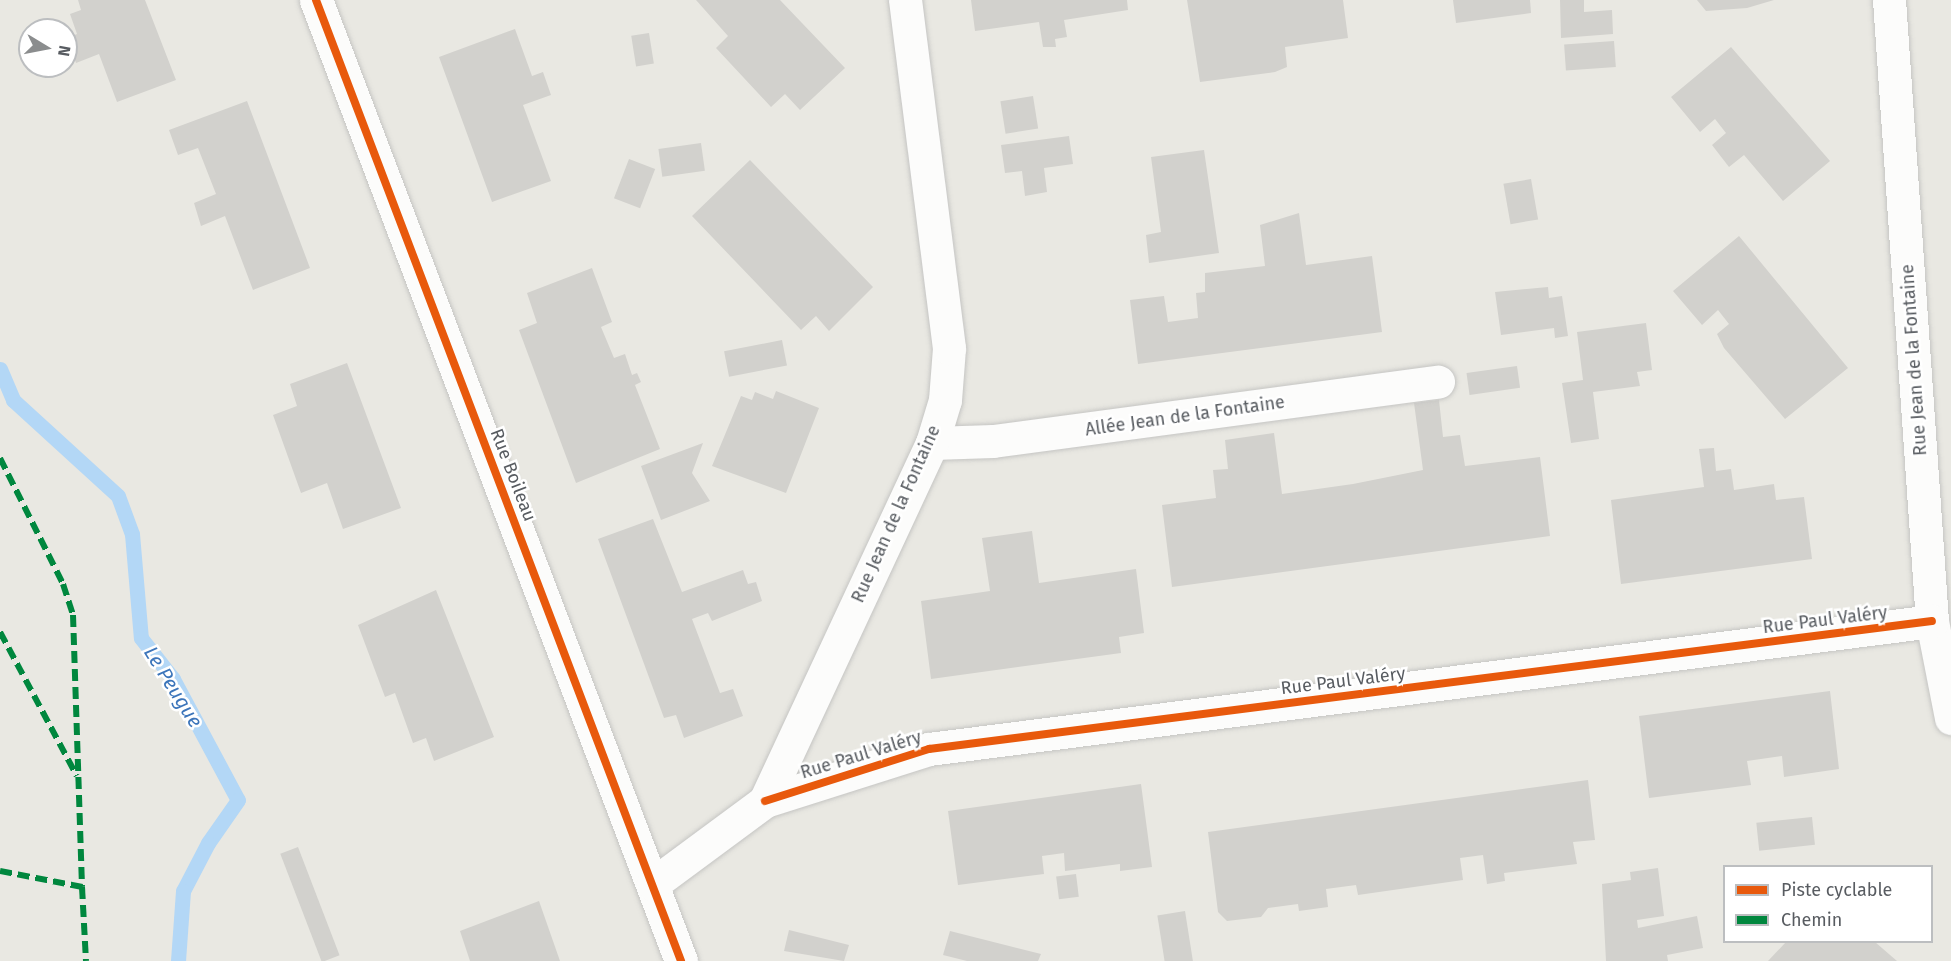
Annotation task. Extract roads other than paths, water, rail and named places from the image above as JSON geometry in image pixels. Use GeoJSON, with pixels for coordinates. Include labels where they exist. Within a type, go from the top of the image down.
{"type":"FeatureCollection","features":[{"type":"Feature","properties":{"kind":"street","name":"Rue Boileau"},"geometry":{"type":"LineString","coordinates":[[316,0],[681,961]]}},
{"type":"Feature","properties":{"kind":"street","name":"Rue Jean de la Fontaine"},"geometry":{"type":"LineString","coordinates":[[653,884],[765,801],[932,443],[945,400],[949,348],[905,0]]}},
{"type":"Feature","properties":{"kind":"street","name":"Rue Jean de la Fontaine"},"geometry":{"type":"LineString","coordinates":[[1889,0],[1932,621],[1951,718]]}},
{"type":"Feature","properties":{"kind":"street","name":"Allée Jean de la Fontaine"},"geometry":{"type":"LineString","coordinates":[[932,443],[993,441],[1437,382]]}},
{"type":"Feature","properties":{"kind":"street","name":"Rue Paul Valéry"},"geometry":{"type":"LineString","coordinates":[[765,801],[929,749],[1932,621]]}},
{"type":"Feature","properties":{"kind":"waterway","name":"Le Peugue"},"geometry":{"type":"LineString","coordinates":[[0,369],[13,400],[118,496],[132,534],[141,638],[173,679],[238,800],[208,843],[183,891],[178,961]]}}]}
